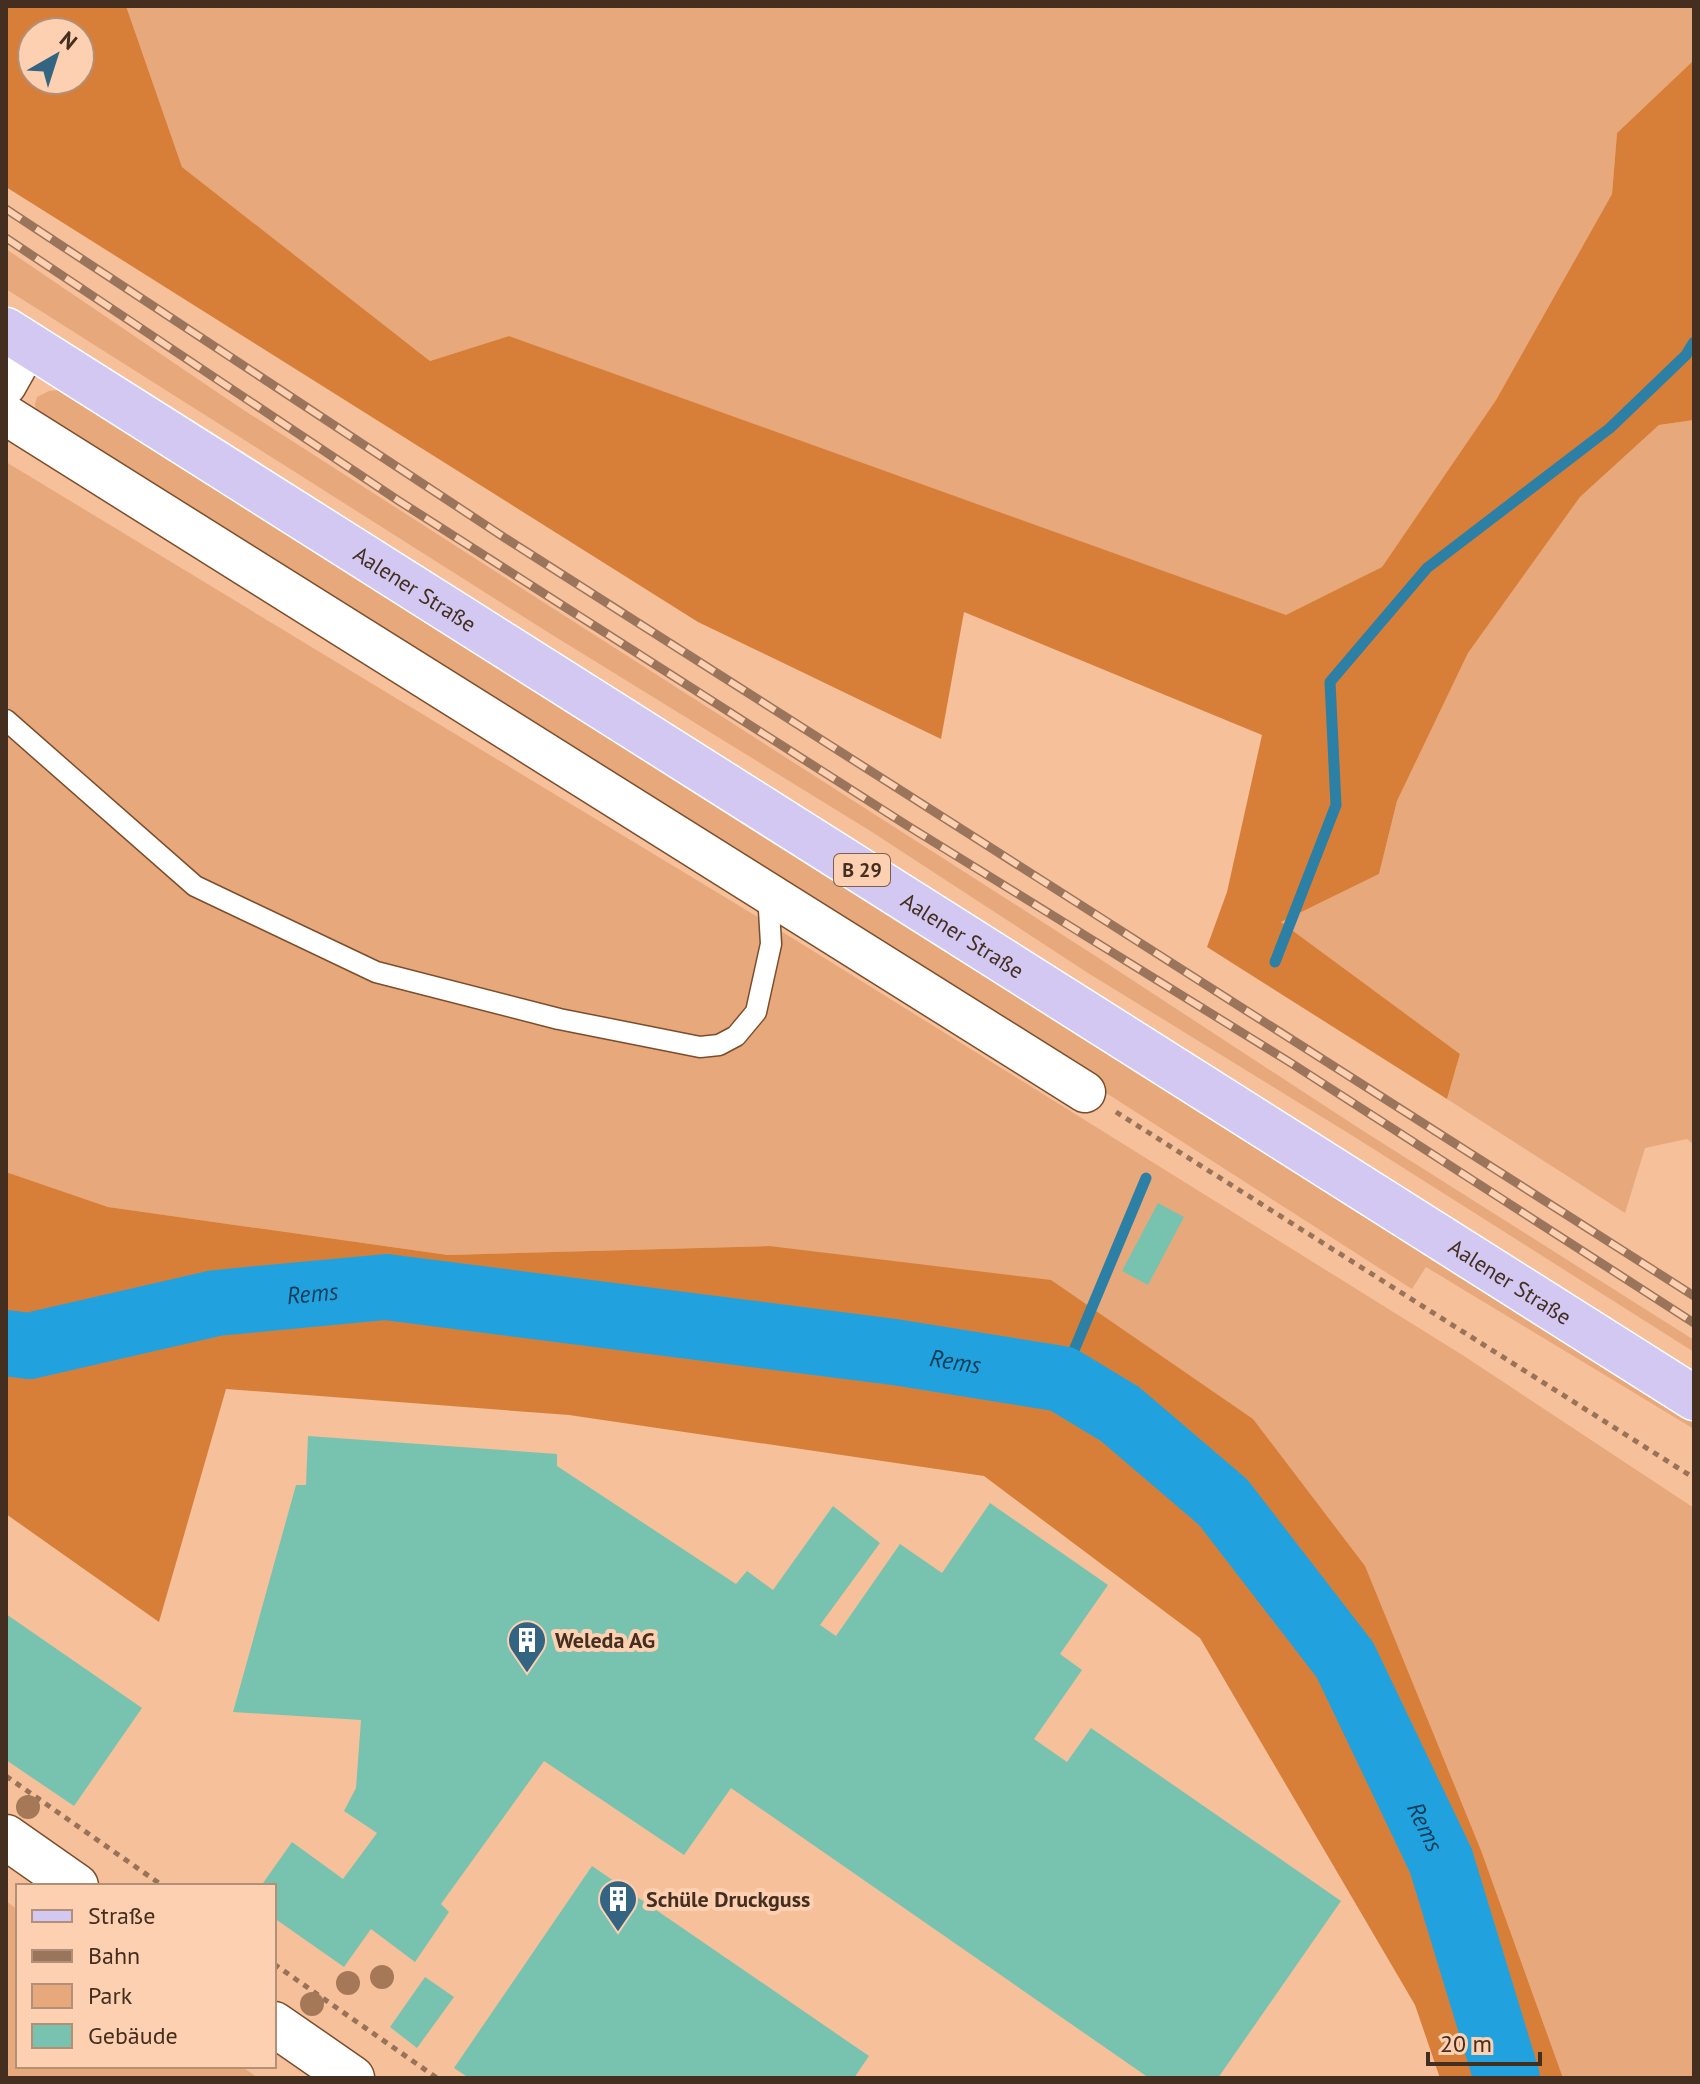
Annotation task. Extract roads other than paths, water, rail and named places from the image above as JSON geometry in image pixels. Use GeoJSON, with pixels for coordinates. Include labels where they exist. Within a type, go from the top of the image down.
{"type":"FeatureCollection","features":[{"type":"Feature","properties":{"kind":"main road","name":"Aalener Straße"},"geometry":{"type":"LineString","coordinates":[[17,337],[1694,1398]]}},
{"type":"Feature","properties":{"kind":"street","name":"Aalener Straße"},"geometry":{"type":"LineString","coordinates":[[6,385],[17,337]]}},
{"type":"Feature","properties":{"kind":"street"},"geometry":{"type":"LineString","coordinates":[[6,415],[1085,1092]]}},
{"type":"Feature","properties":{"kind":"street"},"geometry":{"type":"LineString","coordinates":[[6,1837],[73,1884]]}},
{"type":"Feature","properties":{"kind":"street"},"geometry":{"type":"LineString","coordinates":[[276,2025],[352,2078]]}},
{"type":"Feature","properties":{"kind":"lane"},"geometry":{"type":"LineString","coordinates":[[6,720],[195,886],[376,972],[559,1019],[700,1047],[719,1045],[736,1036],[756,1012],[771,944],[768,893]]}},
{"type":"Feature","properties":{"kind":"waterway"},"geometry":{"type":"LineString","coordinates":[[1275,962],[1336,805],[1330,682],[1427,568],[1610,428],[1686,355],[1694,342]]}},
{"type":"Feature","properties":{"kind":"waterway"},"geometry":{"type":"LineString","coordinates":[[1062,1379],[1146,1178]]}},
{"type":"Feature","properties":{"kind":"waterway","name":"Rems"},"geometry":{"type":"LineString","coordinates":[[6,1343],[29,1346],[216,1303],[386,1287],[894,1352],[1062,1379],[1120,1414],[1223,1502],[1345,1660],[1441,1861],[1507,2078]]}},
{"type":"Feature","properties":{"kind":"railway"},"geometry":{"type":"LineString","coordinates":[[6,209],[505,538],[1694,1296]]}},
{"type":"Feature","properties":{"kind":"railway"},"geometry":{"type":"LineString","coordinates":[[6,238],[399,501],[908,826],[1291,1063],[1694,1323]]}},
{"type":"Feature","properties":{"kind":"place","name":"Weleda AG"},"geometry":{"type":"Point","coordinates":[527,1674]}},
{"type":"Feature","properties":{"kind":"place","name":"Schüle Druckguss"},"geometry":{"type":"Point","coordinates":[618,1933]}}]}
